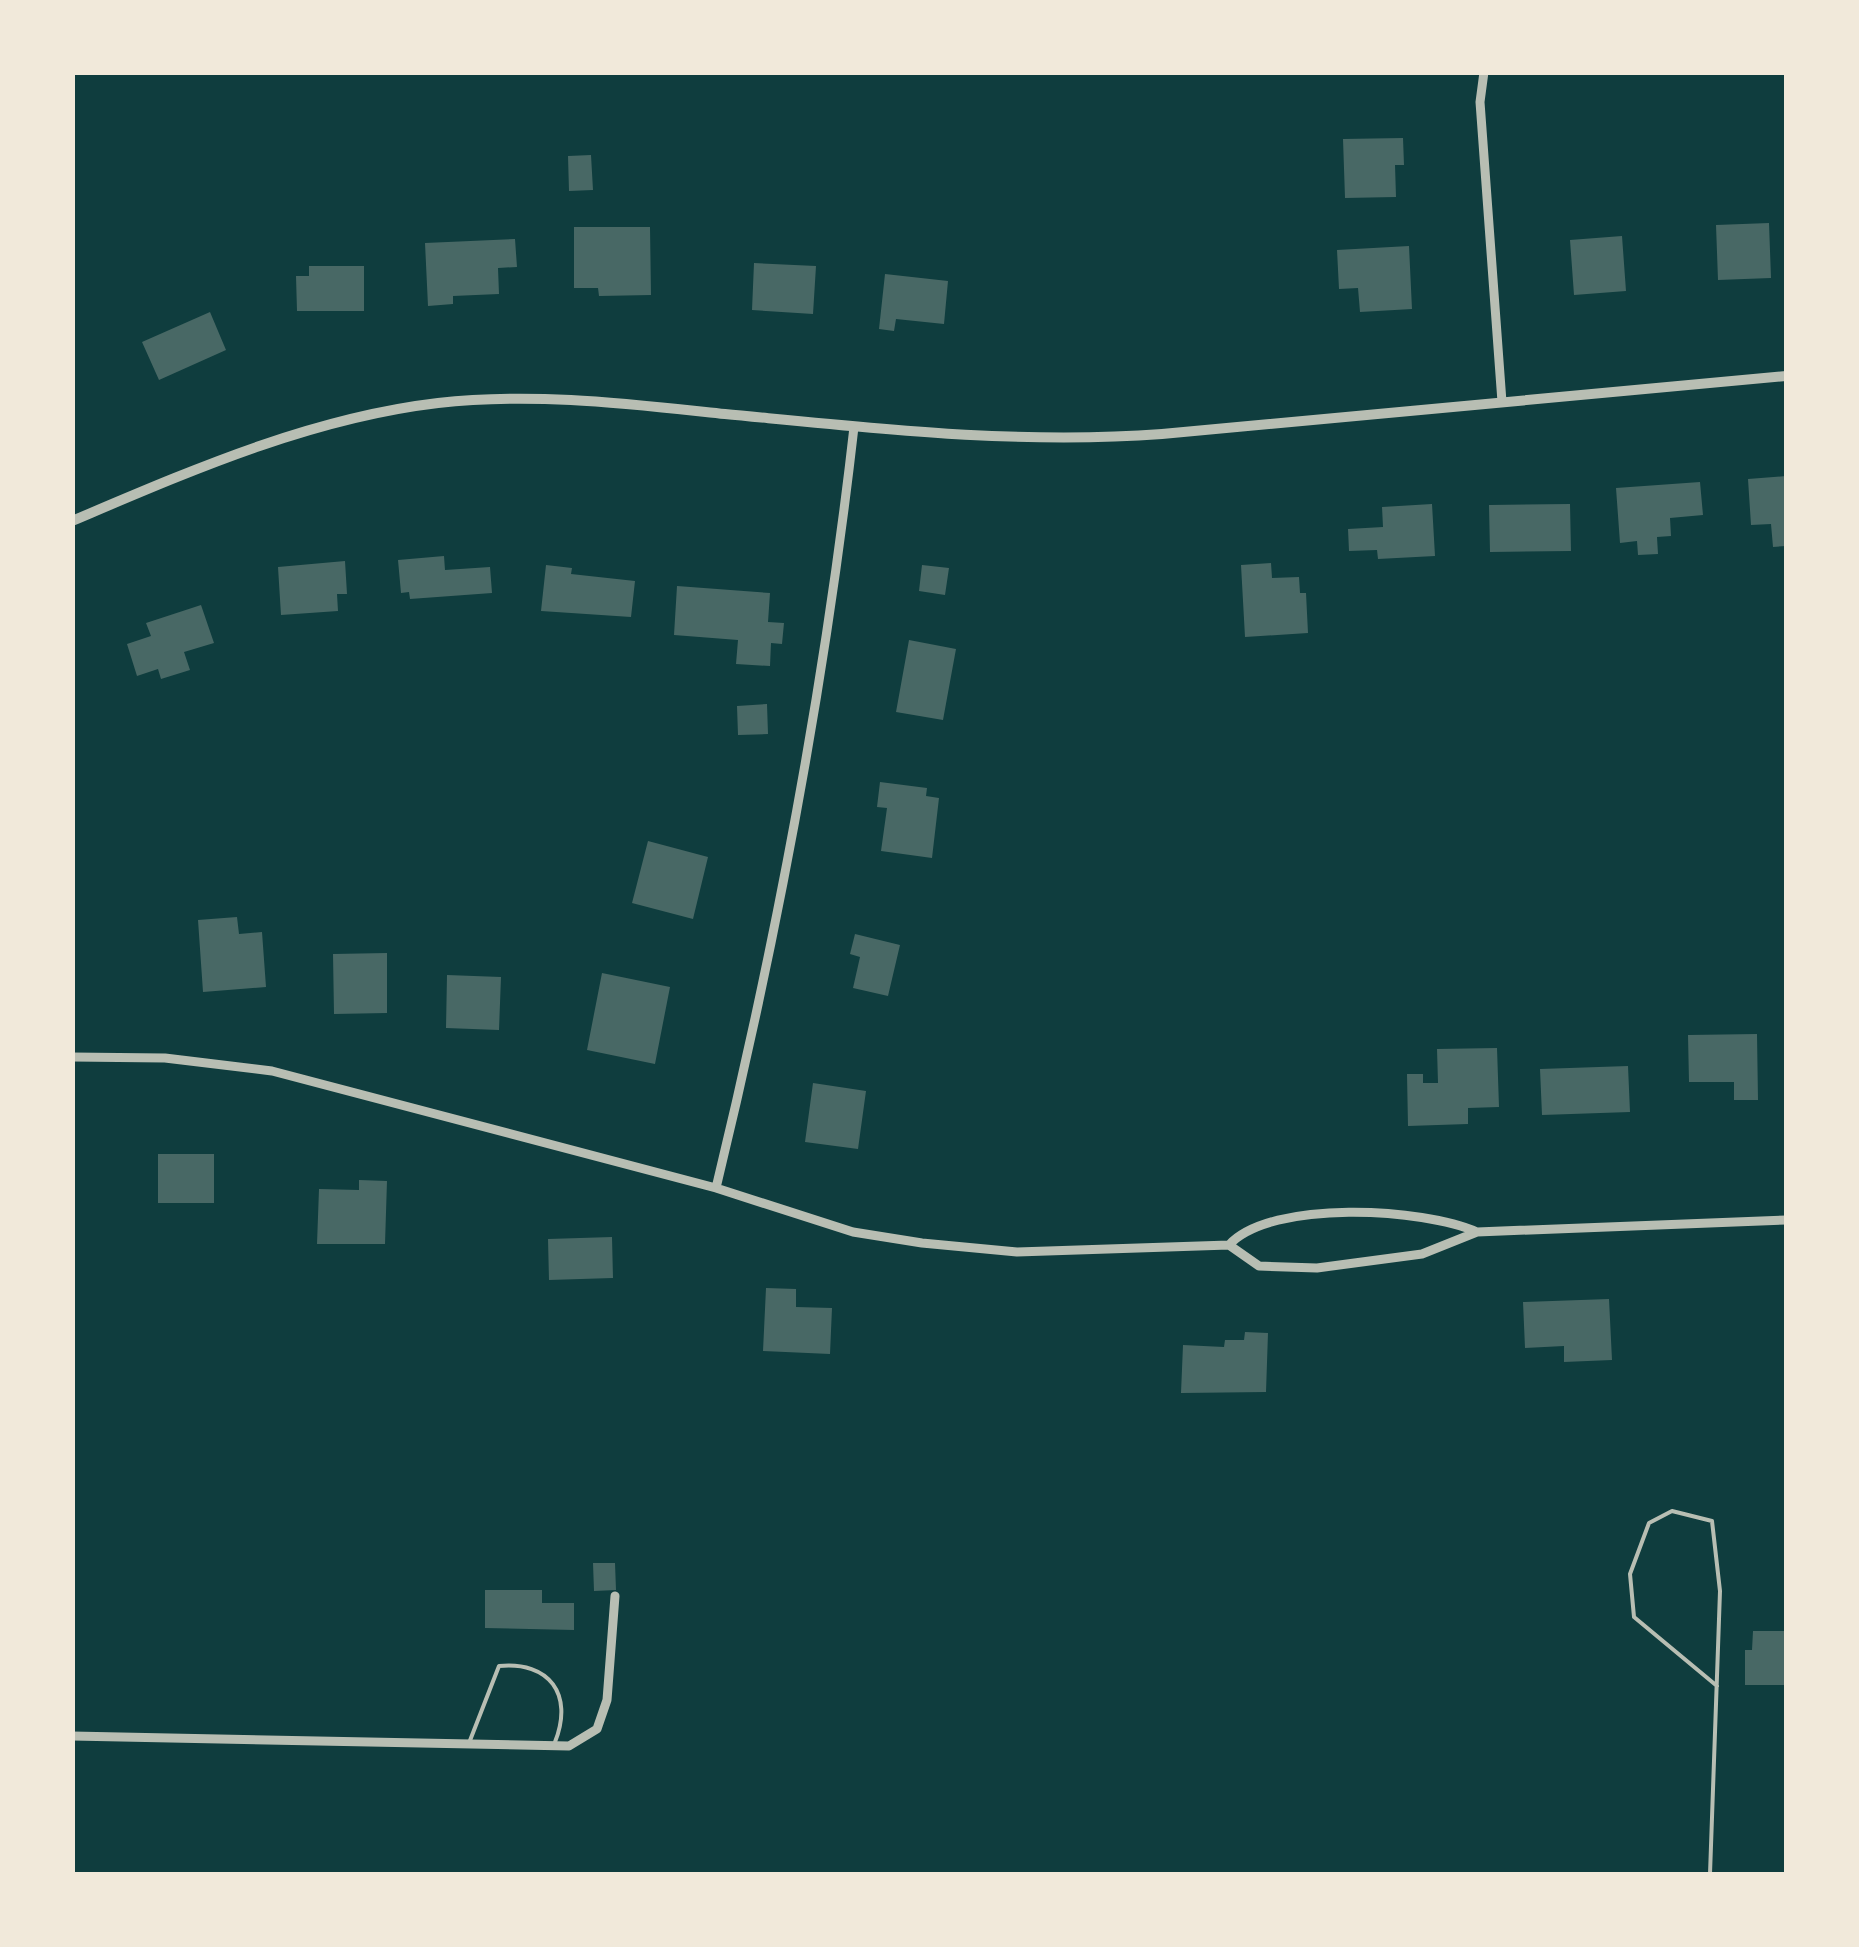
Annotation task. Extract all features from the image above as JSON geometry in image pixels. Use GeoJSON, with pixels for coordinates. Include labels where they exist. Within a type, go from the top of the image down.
{"type":"FeatureCollection","features":[{"type":"Feature","properties":{"kind":"street"},"geometry":{"type":"LineString","coordinates":[[1484,72],[1480,102],[1502,402]]}},
{"type":"Feature","properties":{"kind":"street"},"geometry":{"type":"LineString","coordinates":[[72,522],[241,452],[359,417],[440,403],[576,400],[986,438],[1128,437],[1786,376]]}},
{"type":"Feature","properties":{"kind":"street"},"geometry":{"type":"LineString","coordinates":[[716,1188],[748,1056],[805,769],[836,590],[854,427]]}},
{"type":"Feature","properties":{"kind":"street"},"geometry":{"type":"LineString","coordinates":[[72,1058],[165,1058],[272,1071],[716,1188],[852,1232],[922,1242],[1018,1252],[1229,1245],[1258,1266],[1317,1268],[1422,1254],[1456,1244],[1477,1232]]}},
{"type":"Feature","properties":{"kind":"street"},"geometry":{"type":"LineString","coordinates":[[1229,1245],[1242,1231],[1283,1219],[1324,1216],[1416,1214],[1451,1220],[1477,1232],[1786,1220]]}},
{"type":"Feature","properties":{"kind":"street"},"geometry":{"type":"LineString","coordinates":[[72,1736],[569,1746],[597,1728],[607,1700],[615,1596]]}},
{"type":"Feature","properties":{"kind":"lane"},"geometry":{"type":"LineString","coordinates":[[1710,1874],[1720,1591],[1712,1521],[1672,1511],[1650,1523],[1630,1574],[1634,1616],[1716,1686]]}},
{"type":"Feature","properties":{"kind":"lane"},"geometry":{"type":"LineString","coordinates":[[469,1743],[498,1666],[521,1664],[547,1675],[560,1697],[560,1730],[554,1745]]}},
{"type":"Feature","properties":{"kind":"building"},"geometry":{"type":"Polygon","coordinates":[[[1403,138],[1404,165],[1395,165],[1396,197],[1345,198],[1343,139],[1403,138]]]}},
{"type":"Feature","properties":{"kind":"building"},"geometry":{"type":"Polygon","coordinates":[[[591,155],[593,190],[569,191],[568,156],[591,155]]]}},
{"type":"Feature","properties":{"kind":"building"},"geometry":{"type":"Polygon","coordinates":[[[1769,223],[1771,278],[1718,280],[1716,225],[1769,223]]]}},
{"type":"Feature","properties":{"kind":"building"},"geometry":{"type":"Polygon","coordinates":[[[574,227],[650,227],[651,295],[599,296],[598,288],[574,288],[574,227]]]}},
{"type":"Feature","properties":{"kind":"building"},"geometry":{"type":"Polygon","coordinates":[[[1622,236],[1626,291],[1574,295],[1570,240],[1622,236]]]}},
{"type":"Feature","properties":{"kind":"building"},"geometry":{"type":"Polygon","coordinates":[[[515,239],[517,267],[498,268],[499,294],[453,296],[453,304],[428,306],[425,243],[515,239]]]}},
{"type":"Feature","properties":{"kind":"building"},"geometry":{"type":"Polygon","coordinates":[[[1409,246],[1412,309],[1360,312],[1358,288],[1339,289],[1337,250],[1409,246]]]}},
{"type":"Feature","properties":{"kind":"building"},"geometry":{"type":"Polygon","coordinates":[[[754,263],[816,266],[813,314],[752,310],[754,263]]]}},
{"type":"Feature","properties":{"kind":"building"},"geometry":{"type":"Polygon","coordinates":[[[309,266],[364,266],[364,311],[297,311],[296,276],[309,276],[309,266]]]}},
{"type":"Feature","properties":{"kind":"building"},"geometry":{"type":"Polygon","coordinates":[[[885,274],[948,281],[944,324],[896,319],[894,331],[879,329],[885,274]]]}},
{"type":"Feature","properties":{"kind":"building"},"geometry":{"type":"Polygon","coordinates":[[[210,312],[226,350],[159,380],[142,342],[210,312]]]}},
{"type":"Feature","properties":{"kind":"building"},"geometry":{"type":"Polygon","coordinates":[[[1786,476],[1786,546],[1773,547],[1771,524],[1751,525],[1748,479],[1786,476]]]}},
{"type":"Feature","properties":{"kind":"building"},"geometry":{"type":"Polygon","coordinates":[[[1700,482],[1703,515],[1670,518],[1671,536],[1657,537],[1658,554],[1638,555],[1637,541],[1620,543],[1616,488],[1700,482]]]}},
{"type":"Feature","properties":{"kind":"building"},"geometry":{"type":"Polygon","coordinates":[[[1432,504],[1435,556],[1378,559],[1377,550],[1349,551],[1348,529],[1383,527],[1382,507],[1432,504]]]}},
{"type":"Feature","properties":{"kind":"building"},"geometry":{"type":"Polygon","coordinates":[[[1570,504],[1571,551],[1490,552],[1489,505],[1570,504]]]}},
{"type":"Feature","properties":{"kind":"building"},"geometry":{"type":"Polygon","coordinates":[[[444,556],[445,570],[490,567],[492,593],[410,599],[409,592],[401,593],[398,560],[444,556]]]}},
{"type":"Feature","properties":{"kind":"building"},"geometry":{"type":"Polygon","coordinates":[[[345,561],[347,594],[337,594],[338,611],[281,615],[278,567],[345,561]]]}},
{"type":"Feature","properties":{"kind":"building"},"geometry":{"type":"Polygon","coordinates":[[[1271,563],[1272,578],[1299,577],[1300,593],[1306,593],[1308,633],[1245,637],[1241,565],[1271,563]]]}},
{"type":"Feature","properties":{"kind":"building"},"geometry":{"type":"Polygon","coordinates":[[[546,565],[572,568],[571,574],[635,581],[631,617],[541,611],[546,565]]]}},
{"type":"Feature","properties":{"kind":"building"},"geometry":{"type":"Polygon","coordinates":[[[922,565],[949,568],[945,595],[919,591],[922,565]]]}},
{"type":"Feature","properties":{"kind":"building"},"geometry":{"type":"Polygon","coordinates":[[[677,586],[770,593],[768,622],[784,623],[782,644],[771,643],[770,666],[736,664],[738,640],[674,635],[677,586]]]}},
{"type":"Feature","properties":{"kind":"building"},"geometry":{"type":"Polygon","coordinates":[[[201,605],[214,643],[184,652],[190,670],[161,679],[158,669],[137,676],[127,644],[151,636],[146,623],[201,605]]]}},
{"type":"Feature","properties":{"kind":"building"},"geometry":{"type":"Polygon","coordinates":[[[909,640],[956,649],[943,720],[896,712],[909,640]]]}},
{"type":"Feature","properties":{"kind":"building"},"geometry":{"type":"Polygon","coordinates":[[[767,704],[768,734],[738,735],[737,706],[767,704]]]}},
{"type":"Feature","properties":{"kind":"building"},"geometry":{"type":"Polygon","coordinates":[[[880,782],[927,788],[926,796],[939,798],[932,858],[881,851],[887,808],[877,807],[880,782]]]}},
{"type":"Feature","properties":{"kind":"building"},"geometry":{"type":"Polygon","coordinates":[[[648,841],[708,857],[693,919],[632,903],[648,841]]]}},
{"type":"Feature","properties":{"kind":"building"},"geometry":{"type":"Polygon","coordinates":[[[237,917],[239,934],[262,932],[266,987],[203,992],[198,920],[237,917]]]}},
{"type":"Feature","properties":{"kind":"building"},"geometry":{"type":"Polygon","coordinates":[[[855,934],[900,945],[888,996],[853,988],[860,957],[850,954],[855,934]]]}},
{"type":"Feature","properties":{"kind":"building"},"geometry":{"type":"Polygon","coordinates":[[[387,953],[387,1013],[334,1014],[333,954],[387,953]]]}},
{"type":"Feature","properties":{"kind":"building"},"geometry":{"type":"Polygon","coordinates":[[[602,973],[670,987],[655,1064],[587,1050],[602,973]]]}},
{"type":"Feature","properties":{"kind":"building"},"geometry":{"type":"Polygon","coordinates":[[[447,975],[501,977],[499,1030],[446,1028],[447,975]]]}},
{"type":"Feature","properties":{"kind":"building"},"geometry":{"type":"Polygon","coordinates":[[[1757,1034],[1758,1100],[1734,1100],[1734,1082],[1689,1082],[1688,1035],[1757,1034]]]}},
{"type":"Feature","properties":{"kind":"building"},"geometry":{"type":"Polygon","coordinates":[[[1497,1048],[1499,1107],[1468,1108],[1468,1124],[1408,1126],[1407,1074],[1423,1074],[1423,1083],[1438,1083],[1437,1049],[1497,1048]]]}},
{"type":"Feature","properties":{"kind":"building"},"geometry":{"type":"Polygon","coordinates":[[[1628,1066],[1630,1112],[1542,1115],[1540,1069],[1628,1066]]]}},
{"type":"Feature","properties":{"kind":"building"},"geometry":{"type":"Polygon","coordinates":[[[813,1083],[866,1091],[858,1149],[805,1142],[813,1083]]]}},
{"type":"Feature","properties":{"kind":"building"},"geometry":{"type":"Polygon","coordinates":[[[158,1154],[214,1154],[214,1203],[158,1203],[158,1154]]]}},
{"type":"Feature","properties":{"kind":"building"},"geometry":{"type":"Polygon","coordinates":[[[359,1180],[387,1181],[385,1244],[317,1244],[319,1189],[359,1190],[359,1180]]]}},
{"type":"Feature","properties":{"kind":"building"},"geometry":{"type":"Polygon","coordinates":[[[612,1237],[613,1278],[549,1280],[548,1239],[612,1237]]]}},
{"type":"Feature","properties":{"kind":"building"},"geometry":{"type":"Polygon","coordinates":[[[766,1288],[796,1289],[796,1307],[832,1308],[830,1354],[763,1351],[766,1288]]]}},
{"type":"Feature","properties":{"kind":"building"},"geometry":{"type":"Polygon","coordinates":[[[1609,1299],[1612,1360],[1564,1362],[1564,1346],[1525,1348],[1523,1302],[1609,1299]]]}},
{"type":"Feature","properties":{"kind":"building"},"geometry":{"type":"Polygon","coordinates":[[[1245,1332],[1268,1333],[1266,1392],[1181,1393],[1183,1345],[1224,1347],[1225,1340],[1244,1340],[1245,1332]]]}},
{"type":"Feature","properties":{"kind":"building"},"geometry":{"type":"Polygon","coordinates":[[[593,1563],[615,1563],[616,1590],[594,1591],[593,1563]]]}},
{"type":"Feature","properties":{"kind":"building"},"geometry":{"type":"Polygon","coordinates":[[[485,1590],[542,1590],[542,1603],[574,1603],[574,1630],[485,1628],[485,1590]]]}},
{"type":"Feature","properties":{"kind":"building"},"geometry":{"type":"Polygon","coordinates":[[[1753,1631],[1786,1631],[1786,1685],[1745,1685],[1745,1650],[1752,1650],[1753,1631]]]}}]}
